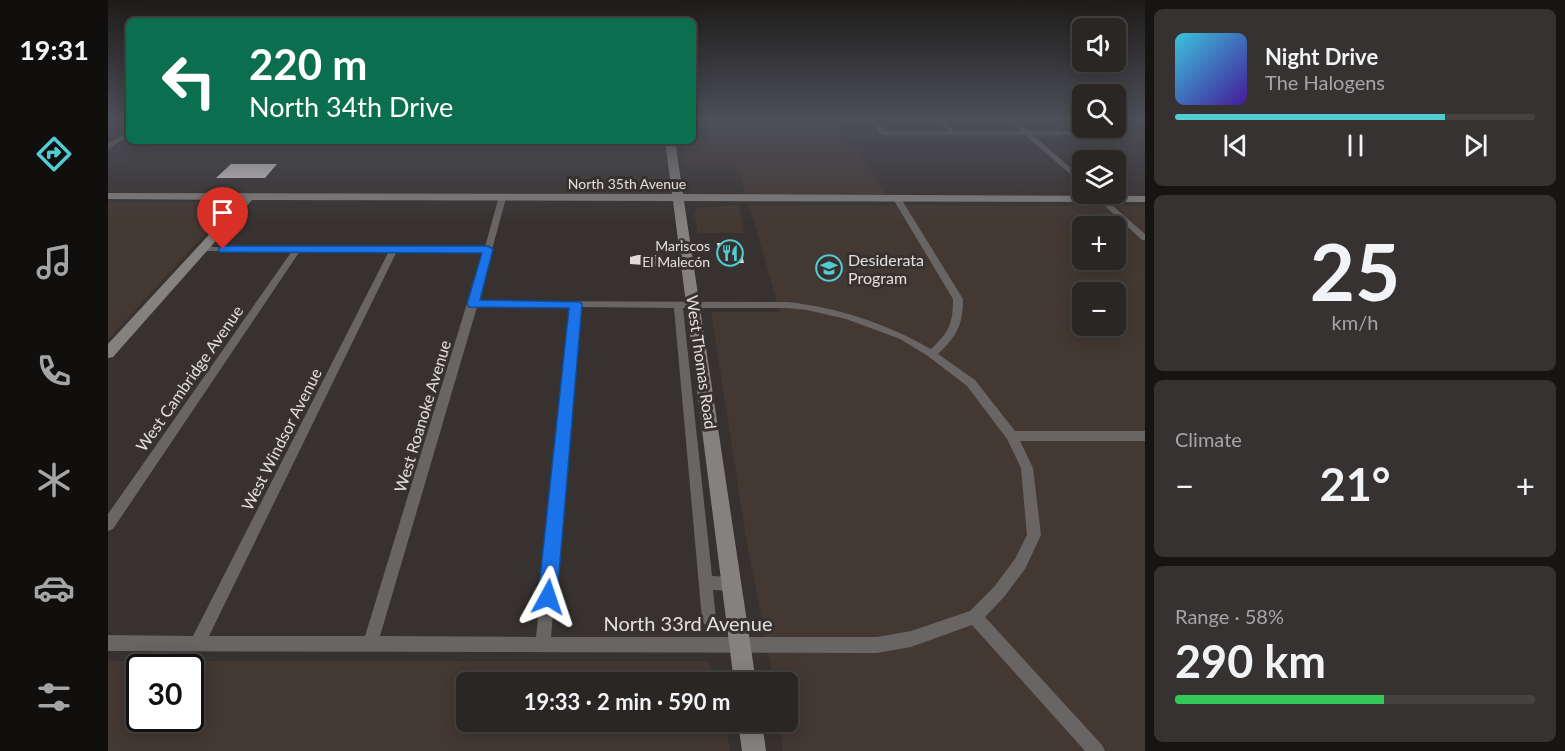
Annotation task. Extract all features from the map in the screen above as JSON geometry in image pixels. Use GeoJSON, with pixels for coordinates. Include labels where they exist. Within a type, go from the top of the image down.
{"type":"FeatureCollection","features":[{"type":"Feature","properties":{"kind":"main road","name":"West Thomas Road"},"geometry":{"type":"LineString","coordinates":[[672,154],[679,198],[686,305],[744,672]]}},
{"type":"Feature","properties":{"kind":"main road","name":"North 35th Avenue"},"geometry":{"type":"LineString","coordinates":[[108,196],[897,199],[1072,196]]}},
{"type":"Feature","properties":{"kind":"main road"},"geometry":{"type":"LineString","coordinates":[[108,353],[249,196]]}},
{"type":"Feature","properties":{"kind":"main road","name":"North 35th Avenue"},"geometry":{"type":"LineString","coordinates":[[1126,198],[1145,199]]}},
{"type":"Feature","properties":{"kind":"main road"},"geometry":{"type":"LineString","coordinates":[[751,732],[754,751]]}},
{"type":"Feature","properties":{"kind":"street"},"geometry":{"type":"LineString","coordinates":[[1051,154],[1072,173]]}},
{"type":"Feature","properties":{"kind":"street","name":"West Roanoke Avenue"},"geometry":{"type":"LineString","coordinates":[[370,643],[473,304],[502,198]]}},
{"type":"Feature","properties":{"kind":"street"},"geometry":{"type":"LineString","coordinates":[[897,199],[958,299],[957,325],[947,340],[932,354]]}},
{"type":"Feature","properties":{"kind":"street"},"geometry":{"type":"LineString","coordinates":[[1107,204],[1145,238]]}},
{"type":"Feature","properties":{"kind":"street"},"geometry":{"type":"LineString","coordinates":[[202,249],[488,249]]}},
{"type":"Feature","properties":{"kind":"street","name":"West Cambridge Avenue"},"geometry":{"type":"LineString","coordinates":[[108,525],[298,249]]}},
{"type":"Feature","properties":{"kind":"street","name":"West Windsor Avenue"},"geometry":{"type":"LineString","coordinates":[[197,643],[394,249]]}},
{"type":"Feature","properties":{"kind":"street"},"geometry":{"type":"LineString","coordinates":[[473,304],[787,305],[825,310],[849,317],[903,337],[932,354],[971,383],[1012,435],[1028,468],[1034,535],[1020,564],[999,592],[975,617],[1096,751]]}},
{"type":"Feature","properties":{"kind":"street"},"geometry":{"type":"LineString","coordinates":[[543,644],[576,304]]}},
{"type":"Feature","properties":{"kind":"street","name":"West Thomas Road"},"geometry":{"type":"LineString","coordinates":[[686,305],[709,619]]}},
{"type":"Feature","properties":{"kind":"street"},"geometry":{"type":"LineString","coordinates":[[1012,435],[1145,436]]}},
{"type":"Feature","properties":{"kind":"street"},"geometry":{"type":"LineString","coordinates":[[706,583],[731,584]]}},
{"type":"Feature","properties":{"kind":"street","name":"North 33rd Avenue"},"geometry":{"type":"LineString","coordinates":[[108,643],[877,645],[911,639],[975,617]]}},
{"type":"Feature","properties":{"kind":"shaded area"},"geometry":{"type":"Polygon","coordinates":[[[683,154],[861,154],[886,194],[745,194],[738,167],[685,167],[683,154]]]}},
{"type":"Feature","properties":{"kind":"shaded area"},"geometry":{"type":"Polygon","coordinates":[[[108,202],[234,202],[108,340],[108,202]]]}},
{"type":"Feature","properties":{"kind":"shaded area"},"geometry":{"type":"Polygon","coordinates":[[[738,205],[745,233],[698,233],[694,212],[698,208],[738,205]]]}},
{"type":"Feature","properties":{"kind":"shaded area"},"geometry":{"type":"Polygon","coordinates":[[[749,205],[1145,206],[1145,751],[783,751],[780,732],[798,732],[798,672],[772,672],[747,544],[711,312],[780,312],[749,205]]]}},
{"type":"Feature","properties":{"kind":"shaded area"},"geometry":{"type":"Polygon","coordinates":[[[108,661],[126,661],[126,732],[204,732],[204,661],[708,661],[715,672],[456,672],[456,732],[727,732],[730,751],[108,751],[108,661]]]}},
{"type":"Feature","properties":{"kind":"building"},"geometry":{"type":"Polygon","coordinates":[[[231,164],[277,164],[265,178],[216,178],[231,164]]]}},
{"type":"Feature","properties":{"kind":"building","name":"Mariscos El Malecón"},"geometry":{"type":"Polygon","coordinates":[[[717,243],[739,243],[744,263],[721,263],[717,243]]]}},
{"type":"Feature","properties":{"kind":"building"},"geometry":{"type":"Polygon","coordinates":[[[657,255],[658,266],[630,264],[630,257],[657,255]]]}},
{"type":"Feature","properties":{"kind":"place","name":"Mariscos El Malecón"},"geometry":{"type":"Point","coordinates":[730,253]}},
{"type":"Feature","properties":{"kind":"place","name":"Desiderata Program"},"geometry":{"type":"Point","coordinates":[829,268]}},
{"type":"Feature","properties":{"kind":"route"},"geometry":{"type":"LineString","coordinates":[[223,249],[488,249],[473,304],[576,304],[548,597]]}}]}
